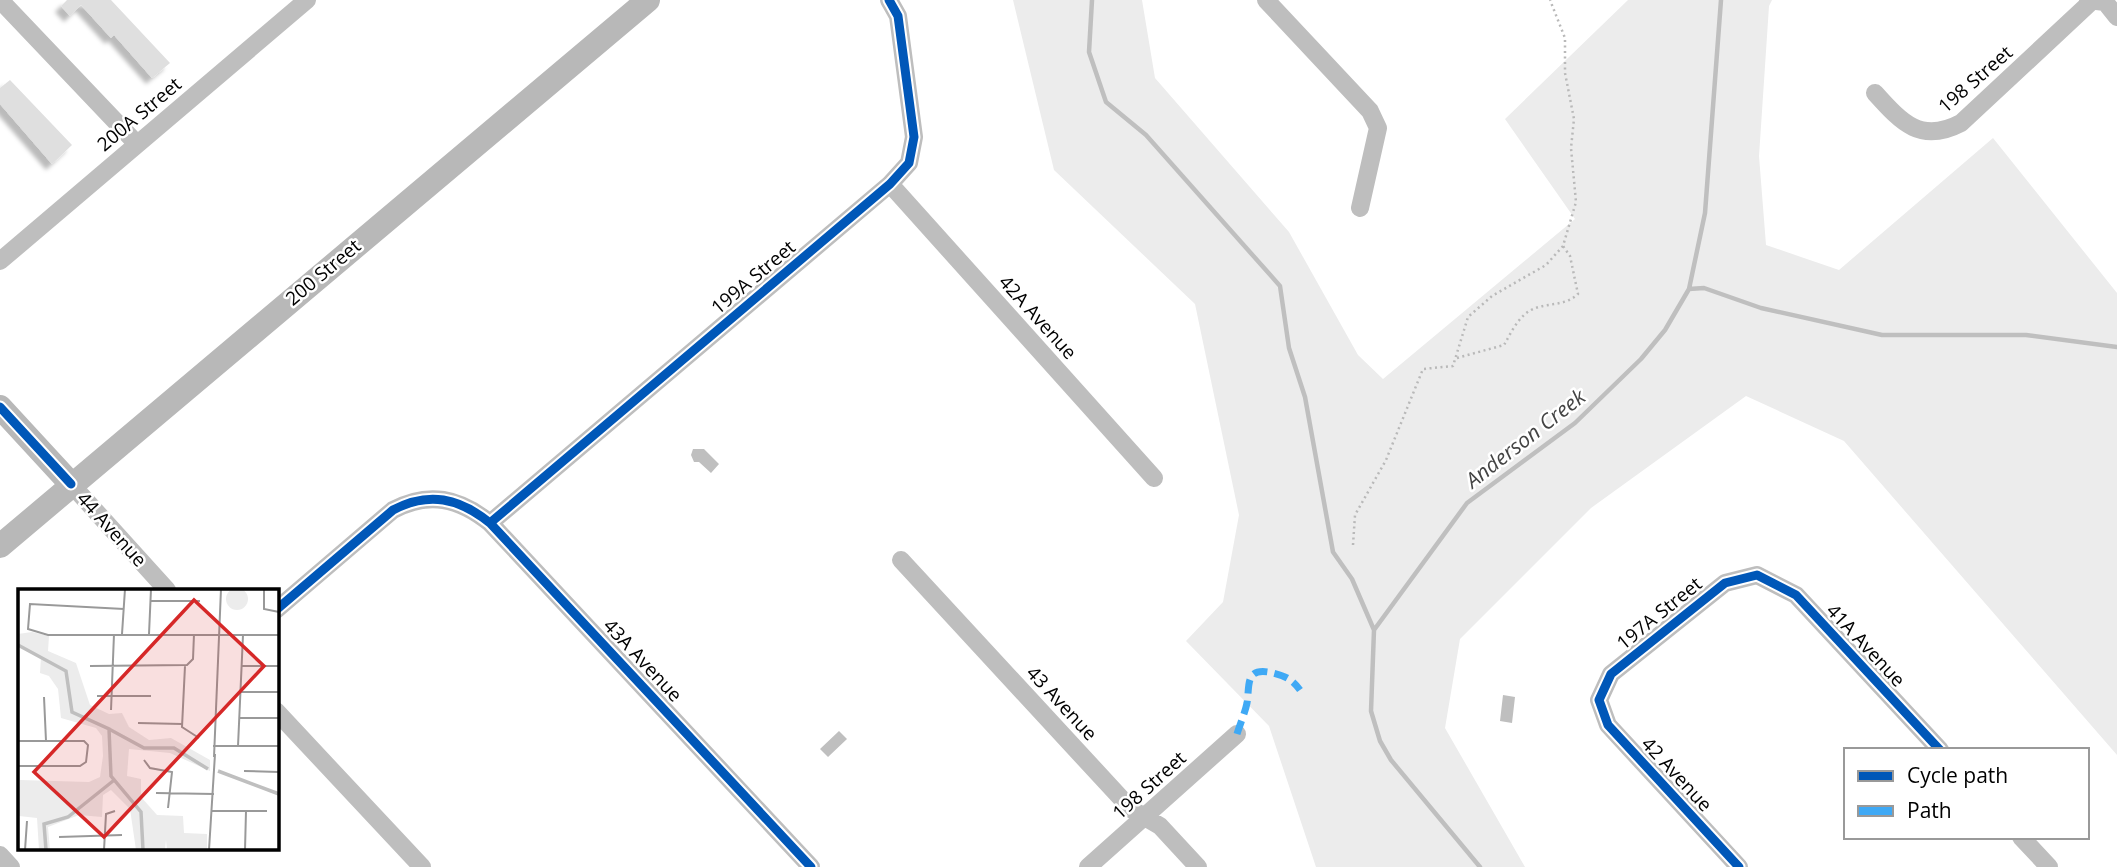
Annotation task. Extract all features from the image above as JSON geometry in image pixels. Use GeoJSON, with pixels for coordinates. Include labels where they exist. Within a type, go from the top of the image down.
{"type":"FeatureCollection","features":[{"type":"Feature","properties":{"kind":"main road","name":"200 Street"},"geometry":{"type":"LineString","coordinates":[[0,546],[648,0]]}},
{"type":"Feature","properties":{"kind":"main road","name":"44 Avenue"},"geometry":{"type":"LineString","coordinates":[[0,407],[71,484]]}},
{"type":"Feature","properties":{"kind":"street"},"geometry":{"type":"LineString","coordinates":[[0,0],[137,144]]}},
{"type":"Feature","properties":{"kind":"street","name":"200A Street"},"geometry":{"type":"LineString","coordinates":[[0,261],[307,0]]}},
{"type":"Feature","properties":{"kind":"street","name":"199A Street"},"geometry":{"type":"LineString","coordinates":[[490,523],[890,184],[909,163],[914,137],[898,16],[889,0]]}},
{"type":"Feature","properties":{"kind":"street"},"geometry":{"type":"LineString","coordinates":[[1266,0],[1370,111],[1378,128],[1360,208]]}},
{"type":"Feature","properties":{"kind":"street"},"geometry":{"type":"LineString","coordinates":[[2091,0],[2105,2],[2117,17]]}},
{"type":"Feature","properties":{"kind":"street","name":"198 Street"},"geometry":{"type":"LineString","coordinates":[[1875,93],[1896,116],[1920,130],[1941,133],[1961,123],[2091,0]]}},
{"type":"Feature","properties":{"kind":"street","name":"42A Avenue"},"geometry":{"type":"LineString","coordinates":[[890,184],[1154,478]]}},
{"type":"Feature","properties":{"kind":"street","name":"44 Avenue"},"geometry":{"type":"LineString","coordinates":[[71,484],[166,589]]}},
{"type":"Feature","properties":{"kind":"street","name":"43A Avenue"},"geometry":{"type":"LineString","coordinates":[[278,608],[393,510],[414,499],[435,499],[473,509],[490,523],[811,867]]}},
{"type":"Feature","properties":{"kind":"street","name":"43 Avenue"},"geometry":{"type":"LineString","coordinates":[[901,560],[1131,809],[1160,826],[1198,867]]}},
{"type":"Feature","properties":{"kind":"street","name":"197A Street"},"geometry":{"type":"LineString","coordinates":[[1599,700],[1611,674],[1725,583],[1758,575]]}},
{"type":"Feature","properties":{"kind":"street","name":"41A Avenue"},"geometry":{"type":"LineString","coordinates":[[1758,575],[1796,595],[1938,748]]}},
{"type":"Feature","properties":{"kind":"street","name":"42 Avenue"},"geometry":{"type":"LineString","coordinates":[[1599,700],[1608,724],[1739,867]]}},
{"type":"Feature","properties":{"kind":"street"},"geometry":{"type":"LineString","coordinates":[[278,713],[422,867]]}},
{"type":"Feature","properties":{"kind":"street","name":"198 Street"},"geometry":{"type":"LineString","coordinates":[[1087,867],[1237,734]]}},
{"type":"Feature","properties":{"kind":"street"},"geometry":{"type":"LineString","coordinates":[[2023,839],[2049,867]]}},
{"type":"Feature","properties":{"kind":"street"},"geometry":{"type":"LineString","coordinates":[[0,855],[11,867]]}},
{"type":"Feature","properties":{"kind":"path"},"geometry":{"type":"LineString","coordinates":[[1353,545],[1355,515],[1386,460],[1423,369],[1442,370],[1454,366],[1468,317],[1492,296],[1546,265],[1563,246],[1576,202],[1571,148],[1574,119],[1565,73],[1566,38],[1550,0]]}},
{"type":"Feature","properties":{"kind":"path"},"geometry":{"type":"LineString","coordinates":[[1456,358],[1504,345],[1521,318],[1532,310],[1563,304],[1578,294],[1570,256],[1563,246]]}},
{"type":"Feature","properties":{"kind":"shaded area"},"geometry":{"type":"Polygon","coordinates":[[[1013,0],[1142,0],[1155,78],[1289,232],[1358,355],[1383,379],[1575,219],[1505,119],[1628,0],[1772,0],[1769,6],[1759,156],[1766,245],[1839,270],[1993,138],[2117,293],[2117,755],[1844,441],[1746,396],[1591,508],[1460,639],[1445,728],[1525,867],[1316,867],[1269,726],[1186,641],[1223,602],[1239,515],[1195,304],[1054,170],[1013,0]]]}},
{"type":"Feature","properties":{"kind":"shaded area"},"geometry":{"type":"Polygon","coordinates":[[[693,449],[704,449],[719,464],[711,473],[699,462],[694,462],[691,455],[693,449]]]}},
{"type":"Feature","properties":{"kind":"shaded area"},"geometry":{"type":"Polygon","coordinates":[[[1503,695],[1515,697],[1512,723],[1500,721],[1503,695]]]}},
{"type":"Feature","properties":{"kind":"shaded area"},"geometry":{"type":"Polygon","coordinates":[[[839,731],[847,739],[828,757],[820,749],[839,731]]]}},
{"type":"Feature","properties":{"kind":"building"},"geometry":{"type":"Polygon","coordinates":[[[67,0],[111,0],[170,63],[152,78],[114,35],[111,38],[81,5],[70,16],[61,6],[67,0]]]}},
{"type":"Feature","properties":{"kind":"building"},"geometry":{"type":"Polygon","coordinates":[[[10,80],[72,145],[52,164],[0,104],[0,88],[10,80]]]}},
{"type":"Feature","properties":{"kind":"waterway"},"geometry":{"type":"LineString","coordinates":[[1092,0],[1089,52],[1106,102],[1146,135],[1280,286],[1289,348],[1305,397],[1333,552],[1352,579],[1374,630]]}},
{"type":"Feature","properties":{"kind":"waterway","name":"Anderson Creek"},"geometry":{"type":"LineString","coordinates":[[1480,867],[1391,760],[1380,741],[1371,711],[1374,630],[1467,503],[1575,423],[1641,359],[1665,330],[1689,289],[1705,213],[1721,0]]}},
{"type":"Feature","properties":{"kind":"waterway"},"geometry":{"type":"LineString","coordinates":[[1689,289],[1704,288],[1761,308],[1882,335],[2026,335],[2117,347]]}},
{"type":"Feature","properties":{"kind":"marked path"},"geometry":{"type":"LineString","coordinates":[[1237,734],[1246,707],[1250,679],[1257,672],[1281,675],[1300,690]]}},
{"type":"Feature","properties":{"kind":"cycle path"},"geometry":{"type":"LineString","coordinates":[[490,523],[890,184],[909,163],[914,137],[898,16],[889,0]]}},
{"type":"Feature","properties":{"kind":"cycle path"},"geometry":{"type":"LineString","coordinates":[[0,407],[71,484]]}},
{"type":"Feature","properties":{"kind":"cycle path"},"geometry":{"type":"LineString","coordinates":[[278,608],[393,510],[419,500],[431,499],[467,508],[490,523],[811,867]]}},
{"type":"Feature","properties":{"kind":"cycle path"},"geometry":{"type":"LineString","coordinates":[[1739,867],[1608,725],[1599,700],[1611,674],[1725,583],[1757,575],[1796,595],[1938,748]]}}]}
